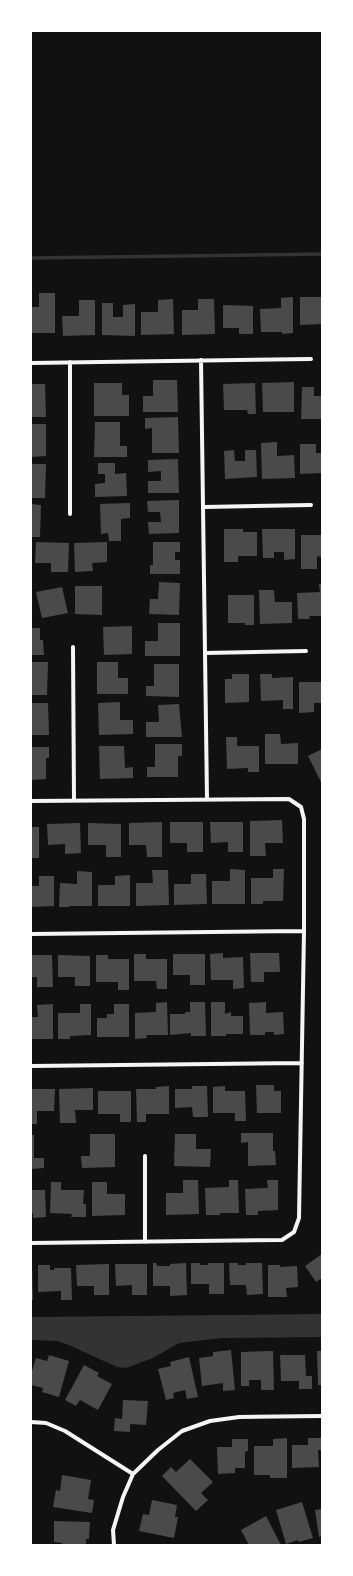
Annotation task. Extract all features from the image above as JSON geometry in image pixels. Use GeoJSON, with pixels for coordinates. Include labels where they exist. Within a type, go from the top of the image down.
{"type":"FeatureCollection","features":[{"type":"Feature","properties":{"kind":"street"},"geometry":{"type":"LineString","coordinates":[[31,363],[311,359]]}},
{"type":"Feature","properties":{"kind":"street"},"geometry":{"type":"LineString","coordinates":[[201,360],[207,799]]}},
{"type":"Feature","properties":{"kind":"street"},"geometry":{"type":"LineString","coordinates":[[70,362],[70,514]]}},
{"type":"Feature","properties":{"kind":"street"},"geometry":{"type":"LineString","coordinates":[[204,506],[311,505]]}},
{"type":"Feature","properties":{"kind":"street"},"geometry":{"type":"LineString","coordinates":[[73,647],[74,800]]}},
{"type":"Feature","properties":{"kind":"street"},"geometry":{"type":"LineString","coordinates":[[205,653],[306,651]]}},
{"type":"Feature","properties":{"kind":"street"},"geometry":{"type":"LineString","coordinates":[[31,801],[290,799],[301,808],[304,819],[300,1218],[294,1232],[282,1240],[31,1243]]}},
{"type":"Feature","properties":{"kind":"street"},"geometry":{"type":"LineString","coordinates":[[31,934],[304,931]]}},
{"type":"Feature","properties":{"kind":"street"},"geometry":{"type":"LineString","coordinates":[[31,1066],[302,1063]]}},
{"type":"Feature","properties":{"kind":"street"},"geometry":{"type":"LineString","coordinates":[[146,1156],[146,1242]]}},
{"type":"Feature","properties":{"kind":"street"},"geometry":{"type":"LineString","coordinates":[[114,1545],[113,1530],[123,1497],[133,1474],[158,1450],[182,1431],[210,1421],[239,1417],[322,1416]]}},
{"type":"Feature","properties":{"kind":"street"},"geometry":{"type":"LineString","coordinates":[[31,1422],[46,1423],[65,1431],[133,1474]]}},
{"type":"Feature","properties":{"kind":"shaded area"},"geometry":{"type":"Polygon","coordinates":[[[322,1314],[322,1337],[222,1338],[179,1343],[153,1358],[126,1368],[117,1367],[58,1341],[31,1340],[31,1317],[322,1314]]]}},
{"type":"Feature","properties":{"kind":"building"},"geometry":{"type":"Polygon","coordinates":[[[39,293],[55,293],[55,333],[31,333],[31,307],[39,307],[39,293]]]}},
{"type":"Feature","properties":{"kind":"building"},"geometry":{"type":"Polygon","coordinates":[[[293,297],[293,333],[282,334],[282,332],[261,332],[260,309],[281,308],[281,298],[293,297]]]}},
{"type":"Feature","properties":{"kind":"building"},"geometry":{"type":"Polygon","coordinates":[[[300,297],[322,297],[322,324],[300,325],[300,297]]]}},
{"type":"Feature","properties":{"kind":"building"},"geometry":{"type":"Polygon","coordinates":[[[173,299],[174,334],[141,335],[141,312],[158,312],[158,300],[173,299]]]}},
{"type":"Feature","properties":{"kind":"building"},"geometry":{"type":"Polygon","coordinates":[[[198,299],[214,299],[215,334],[182,335],[182,310],[198,310],[198,299]]]}},
{"type":"Feature","properties":{"kind":"building"},"geometry":{"type":"Polygon","coordinates":[[[79,300],[95,300],[95,335],[63,336],[62,316],[79,316],[79,300]]]}},
{"type":"Feature","properties":{"kind":"building"},"geometry":{"type":"Polygon","coordinates":[[[102,303],[113,303],[113,317],[123,317],[123,305],[135,304],[135,336],[102,335],[102,303]]]}},
{"type":"Feature","properties":{"kind":"building"},"geometry":{"type":"Polygon","coordinates":[[[223,305],[253,306],[253,334],[239,334],[239,328],[223,328],[223,305]]]}},
{"type":"Feature","properties":{"kind":"building"},"geometry":{"type":"Polygon","coordinates":[[[153,380],[177,380],[178,412],[143,412],[143,396],[153,396],[153,380]]]}},
{"type":"Feature","properties":{"kind":"building"},"geometry":{"type":"Polygon","coordinates":[[[294,382],[294,412],[263,412],[262,383],[294,382]]]}},
{"type":"Feature","properties":{"kind":"building"},"geometry":{"type":"Polygon","coordinates":[[[94,383],[122,383],[122,395],[129,395],[129,416],[94,416],[94,383]]]}},
{"type":"Feature","properties":{"kind":"building"},"geometry":{"type":"Polygon","coordinates":[[[255,383],[256,414],[248,414],[247,410],[224,410],[223,384],[255,383]]]}},
{"type":"Feature","properties":{"kind":"building"},"geometry":{"type":"Polygon","coordinates":[[[31,384],[45,384],[46,417],[31,417],[31,384]]]}},
{"type":"Feature","properties":{"kind":"building"},"geometry":{"type":"Polygon","coordinates":[[[302,387],[314,387],[314,396],[322,396],[322,419],[301,419],[302,387]]]}},
{"type":"Feature","properties":{"kind":"building"},"geometry":{"type":"Polygon","coordinates":[[[178,417],[179,453],[152,453],[152,428],[145,429],[145,418],[178,417]]]}},
{"type":"Feature","properties":{"kind":"building"},"geometry":{"type":"Polygon","coordinates":[[[95,422],[120,422],[120,446],[127,446],[127,457],[94,457],[95,422]]]}},
{"type":"Feature","properties":{"kind":"building"},"geometry":{"type":"Polygon","coordinates":[[[31,424],[46,424],[46,456],[31,457],[31,424]]]}},
{"type":"Feature","properties":{"kind":"building"},"geometry":{"type":"Polygon","coordinates":[[[277,442],[277,456],[294,455],[295,478],[262,479],[261,443],[277,442]]]}},
{"type":"Feature","properties":{"kind":"building"},"geometry":{"type":"Polygon","coordinates":[[[300,444],[316,444],[316,453],[322,453],[322,473],[300,474],[300,444]]]}},
{"type":"Feature","properties":{"kind":"building"},"geometry":{"type":"Polygon","coordinates":[[[234,450],[235,461],[245,461],[245,450],[256,450],[257,477],[225,479],[224,451],[234,450]]]}},
{"type":"Feature","properties":{"kind":"building"},"geometry":{"type":"Polygon","coordinates":[[[178,459],[179,493],[148,493],[148,481],[161,481],[161,471],[148,472],[148,460],[178,459]]]}},
{"type":"Feature","properties":{"kind":"building"},"geometry":{"type":"Polygon","coordinates":[[[98,463],[115,463],[115,474],[126,473],[127,496],[95,497],[95,484],[105,483],[105,474],[98,474],[98,463]]]}},
{"type":"Feature","properties":{"kind":"building"},"geometry":{"type":"Polygon","coordinates":[[[31,464],[46,464],[45,498],[31,498],[31,464]]]}},
{"type":"Feature","properties":{"kind":"building"},"geometry":{"type":"Polygon","coordinates":[[[179,500],[179,533],[149,534],[148,522],[161,522],[160,512],[148,512],[147,501],[179,500]]]}},
{"type":"Feature","properties":{"kind":"building"},"geometry":{"type":"Polygon","coordinates":[[[130,503],[130,518],[121,519],[121,541],[109,541],[108,533],[101,534],[100,504],[130,503]]]}},
{"type":"Feature","properties":{"kind":"building"},"geometry":{"type":"Polygon","coordinates":[[[31,504],[41,505],[40,537],[31,537],[31,504]]]}},
{"type":"Feature","properties":{"kind":"building"},"geometry":{"type":"Polygon","coordinates":[[[224,529],[243,529],[243,532],[257,532],[257,556],[238,556],[238,562],[224,562],[224,529]]]}},
{"type":"Feature","properties":{"kind":"building"},"geometry":{"type":"Polygon","coordinates":[[[262,529],[295,529],[295,559],[284,560],[284,552],[274,552],[274,558],[263,558],[262,529]]]}},
{"type":"Feature","properties":{"kind":"building"},"geometry":{"type":"Polygon","coordinates":[[[301,535],[322,535],[322,557],[317,556],[317,569],[301,569],[301,535]]]}},
{"type":"Feature","properties":{"kind":"building"},"geometry":{"type":"Polygon","coordinates":[[[36,542],[69,543],[68,572],[51,572],[51,563],[35,563],[36,542]]]}},
{"type":"Feature","properties":{"kind":"building"},"geometry":{"type":"Polygon","coordinates":[[[107,542],[107,562],[92,563],[93,571],[75,572],[74,543],[107,542]]]}},
{"type":"Feature","properties":{"kind":"building"},"geometry":{"type":"Polygon","coordinates":[[[153,542],[180,542],[180,552],[175,552],[175,560],[180,560],[180,574],[150,574],[150,565],[153,565],[153,542]]]}},
{"type":"Feature","properties":{"kind":"building"},"geometry":{"type":"Polygon","coordinates":[[[159,582],[180,583],[179,615],[149,614],[150,599],[158,599],[159,582]]]}},
{"type":"Feature","properties":{"kind":"building"},"geometry":{"type":"Polygon","coordinates":[[[319,584],[322,584],[322,616],[309,616],[310,619],[298,619],[297,593],[320,592],[319,584]]]}},
{"type":"Feature","properties":{"kind":"building"},"geometry":{"type":"Polygon","coordinates":[[[75,586],[102,586],[102,615],[75,614],[75,586]]]}},
{"type":"Feature","properties":{"kind":"building"},"geometry":{"type":"Polygon","coordinates":[[[62,587],[68,613],[42,618],[36,592],[62,587]]]}},
{"type":"Feature","properties":{"kind":"building"},"geometry":{"type":"Polygon","coordinates":[[[259,590],[274,590],[275,602],[292,602],[292,623],[260,624],[259,590]]]}},
{"type":"Feature","properties":{"kind":"building"},"geometry":{"type":"Polygon","coordinates":[[[228,595],[254,595],[254,625],[245,625],[245,623],[228,623],[228,595]]]}},
{"type":"Feature","properties":{"kind":"building"},"geometry":{"type":"Polygon","coordinates":[[[158,623],[180,623],[180,656],[145,656],[145,641],[158,641],[158,623]]]}},
{"type":"Feature","properties":{"kind":"building"},"geometry":{"type":"Polygon","coordinates":[[[132,626],[132,654],[104,655],[103,627],[132,626]]]}},
{"type":"Feature","properties":{"kind":"building"},"geometry":{"type":"Polygon","coordinates":[[[31,628],[40,628],[40,640],[43,640],[44,655],[31,655],[31,628]]]}},
{"type":"Feature","properties":{"kind":"building"},"geometry":{"type":"Polygon","coordinates":[[[31,662],[48,662],[47,695],[31,695],[31,662]]]}},
{"type":"Feature","properties":{"kind":"building"},"geometry":{"type":"Polygon","coordinates":[[[97,662],[118,662],[118,678],[128,678],[128,694],[97,694],[97,662]]]}},
{"type":"Feature","properties":{"kind":"building"},"geometry":{"type":"Polygon","coordinates":[[[154,664],[179,664],[179,697],[146,696],[146,686],[154,686],[154,664]]]}},
{"type":"Feature","properties":{"kind":"building"},"geometry":{"type":"Polygon","coordinates":[[[232,674],[249,674],[249,702],[225,703],[225,679],[232,679],[232,674]]]}},
{"type":"Feature","properties":{"kind":"building"},"geometry":{"type":"Polygon","coordinates":[[[260,674],[272,674],[272,678],[293,677],[293,709],[283,709],[283,700],[261,701],[260,674]]]}},
{"type":"Feature","properties":{"kind":"building"},"geometry":{"type":"Polygon","coordinates":[[[299,682],[322,682],[322,703],[314,703],[314,712],[299,713],[299,682]]]}},
{"type":"Feature","properties":{"kind":"building"},"geometry":{"type":"Polygon","coordinates":[[[120,702],[120,720],[133,720],[133,734],[99,735],[98,703],[120,702]]]}},
{"type":"Feature","properties":{"kind":"building"},"geometry":{"type":"Polygon","coordinates":[[[31,703],[48,703],[49,735],[31,735],[31,703]]]}},
{"type":"Feature","properties":{"kind":"building"},"geometry":{"type":"Polygon","coordinates":[[[179,704],[182,737],[146,737],[146,722],[159,722],[158,705],[179,704]]]}},
{"type":"Feature","properties":{"kind":"building"},"geometry":{"type":"Polygon","coordinates":[[[265,734],[280,734],[281,744],[298,743],[298,764],[265,764],[265,734]]]}},
{"type":"Feature","properties":{"kind":"building"},"geometry":{"type":"Polygon","coordinates":[[[226,737],[237,737],[237,746],[259,746],[259,772],[248,772],[248,768],[227,769],[226,737]]]}},
{"type":"Feature","properties":{"kind":"building"},"geometry":{"type":"Polygon","coordinates":[[[155,744],[182,744],[182,756],[178,756],[178,777],[147,777],[147,767],[155,767],[155,744]]]}},
{"type":"Feature","properties":{"kind":"building"},"geometry":{"type":"Polygon","coordinates":[[[99,746],[124,746],[125,768],[133,767],[133,778],[100,779],[99,746]]]}},
{"type":"Feature","properties":{"kind":"building"},"geometry":{"type":"Polygon","coordinates":[[[31,747],[49,747],[49,758],[46,758],[46,779],[31,780],[31,747]]]}},
{"type":"Feature","properties":{"kind":"building"},"geometry":{"type":"Polygon","coordinates":[[[322,749],[322,784],[308,756],[322,749]]]}},
{"type":"Feature","properties":{"kind":"building"},"geometry":{"type":"Polygon","coordinates":[[[282,820],[283,843],[265,843],[266,856],[250,856],[250,821],[282,820]]]}},
{"type":"Feature","properties":{"kind":"building"},"geometry":{"type":"Polygon","coordinates":[[[162,822],[162,857],[147,857],[146,845],[129,845],[129,823],[162,822]]]}},
{"type":"Feature","properties":{"kind":"building"},"geometry":{"type":"Polygon","coordinates":[[[170,822],[203,822],[203,852],[187,852],[187,843],[170,843],[170,822]]]}},
{"type":"Feature","properties":{"kind":"building"},"geometry":{"type":"Polygon","coordinates":[[[210,822],[243,822],[243,852],[228,852],[228,842],[211,843],[210,822]]]}},
{"type":"Feature","properties":{"kind":"building"},"geometry":{"type":"Polygon","coordinates":[[[80,823],[81,853],[65,854],[65,844],[48,845],[47,824],[80,823]]]}},
{"type":"Feature","properties":{"kind":"building"},"geometry":{"type":"Polygon","coordinates":[[[88,823],[121,824],[121,857],[106,857],[106,845],[88,845],[88,823]]]}},
{"type":"Feature","properties":{"kind":"building"},"geometry":{"type":"Polygon","coordinates":[[[31,827],[39,827],[39,858],[31,858],[31,827]]]}},
{"type":"Feature","properties":{"kind":"building"},"geometry":{"type":"Polygon","coordinates":[[[230,869],[245,870],[245,904],[212,904],[212,881],[230,881],[230,869]]]}},
{"type":"Feature","properties":{"kind":"building"},"geometry":{"type":"Polygon","coordinates":[[[273,869],[284,869],[283,901],[263,901],[263,904],[251,904],[251,878],[273,878],[273,869]]]}},
{"type":"Feature","properties":{"kind":"building"},"geometry":{"type":"Polygon","coordinates":[[[152,870],[168,870],[169,905],[136,906],[136,883],[153,883],[152,870]]]}},
{"type":"Feature","properties":{"kind":"building"},"geometry":{"type":"Polygon","coordinates":[[[77,871],[92,872],[92,906],[59,907],[60,883],[77,884],[77,871]]]}},
{"type":"Feature","properties":{"kind":"building"},"geometry":{"type":"Polygon","coordinates":[[[191,874],[206,874],[207,904],[174,905],[174,884],[191,884],[191,874]]]}},
{"type":"Feature","properties":{"kind":"building"},"geometry":{"type":"Polygon","coordinates":[[[130,875],[130,906],[98,906],[98,885],[115,885],[115,876],[130,875]]]}},
{"type":"Feature","properties":{"kind":"building"},"geometry":{"type":"Polygon","coordinates":[[[39,876],[54,876],[54,906],[31,907],[31,886],[39,886],[39,876]]]}},
{"type":"Feature","properties":{"kind":"building"},"geometry":{"type":"Polygon","coordinates":[[[223,953],[223,958],[243,957],[244,988],[233,989],[233,980],[211,980],[210,954],[223,953]]]}},
{"type":"Feature","properties":{"kind":"building"},"geometry":{"type":"Polygon","coordinates":[[[250,953],[279,953],[280,972],[264,972],[264,982],[251,982],[250,953]]]}},
{"type":"Feature","properties":{"kind":"building"},"geometry":{"type":"Polygon","coordinates":[[[134,954],[146,954],[146,959],[167,959],[167,989],[157,989],[156,981],[134,981],[134,954]]]}},
{"type":"Feature","properties":{"kind":"building"},"geometry":{"type":"Polygon","coordinates":[[[173,954],[205,954],[205,985],[190,985],[190,975],[173,975],[173,954]]]}},
{"type":"Feature","properties":{"kind":"building"},"geometry":{"type":"Polygon","coordinates":[[[31,955],[52,955],[53,987],[37,987],[37,977],[31,977],[31,955]]]}},
{"type":"Feature","properties":{"kind":"building"},"geometry":{"type":"Polygon","coordinates":[[[58,955],[90,956],[90,986],[75,986],[75,977],[58,977],[58,955]]]}},
{"type":"Feature","properties":{"kind":"building"},"geometry":{"type":"Polygon","coordinates":[[[96,955],[108,955],[108,959],[129,959],[129,990],[118,990],[118,982],[96,982],[96,955]]]}},
{"type":"Feature","properties":{"kind":"building"},"geometry":{"type":"Polygon","coordinates":[[[167,1002],[168,1035],[146,1035],[147,1038],[135,1039],[135,1013],[156,1012],[156,1003],[167,1002]]]}},
{"type":"Feature","properties":{"kind":"building"},"geometry":{"type":"Polygon","coordinates":[[[190,1002],[205,1002],[206,1036],[191,1036],[191,1033],[170,1035],[170,1014],[185,1014],[185,1012],[190,1012],[190,1002]]]}},
{"type":"Feature","properties":{"kind":"building"},"geometry":{"type":"Polygon","coordinates":[[[211,1002],[225,1002],[225,1014],[231,1012],[231,1016],[243,1016],[243,1034],[211,1036],[211,1002]]]}},
{"type":"Feature","properties":{"kind":"building"},"geometry":{"type":"Polygon","coordinates":[[[266,1002],[266,1013],[283,1012],[284,1034],[274,1035],[274,1032],[265,1032],[265,1035],[250,1035],[249,1003],[266,1002]]]}},
{"type":"Feature","properties":{"kind":"building"},"geometry":{"type":"Polygon","coordinates":[[[53,1004],[53,1039],[31,1039],[31,1017],[38,1017],[37,1005],[53,1004]]]}},
{"type":"Feature","properties":{"kind":"building"},"geometry":{"type":"Polygon","coordinates":[[[80,1004],[91,1004],[91,1035],[70,1036],[70,1039],[58,1039],[58,1013],[80,1013],[80,1004]]]}},
{"type":"Feature","properties":{"kind":"building"},"geometry":{"type":"Polygon","coordinates":[[[114,1004],[129,1004],[129,1037],[97,1037],[97,1018],[107,1018],[107,1014],[114,1014],[114,1004]]]}},
{"type":"Feature","properties":{"kind":"building"},"geometry":{"type":"Polygon","coordinates":[[[256,1085],[274,1085],[274,1091],[281,1091],[281,1113],[257,1113],[256,1085]]]}},
{"type":"Feature","properties":{"kind":"building"},"geometry":{"type":"Polygon","coordinates":[[[169,1086],[169,1114],[146,1114],[146,1122],[137,1122],[136,1089],[156,1089],[156,1087],[169,1086]]]}},
{"type":"Feature","properties":{"kind":"building"},"geometry":{"type":"Polygon","coordinates":[[[192,1086],[207,1086],[208,1117],[193,1117],[192,1107],[175,1108],[175,1089],[192,1089],[192,1086]]]}},
{"type":"Feature","properties":{"kind":"building"},"geometry":{"type":"Polygon","coordinates":[[[225,1086],[225,1091],[245,1091],[246,1121],[235,1121],[235,1113],[213,1113],[213,1087],[225,1086]]]}},
{"type":"Feature","properties":{"kind":"building"},"geometry":{"type":"Polygon","coordinates":[[[93,1088],[93,1110],[75,1110],[76,1123],[60,1123],[59,1089],[93,1088]]]}},
{"type":"Feature","properties":{"kind":"building"},"geometry":{"type":"Polygon","coordinates":[[[31,1089],[55,1089],[54,1111],[37,1111],[37,1124],[31,1124],[31,1089]]]}},
{"type":"Feature","properties":{"kind":"building"},"geometry":{"type":"Polygon","coordinates":[[[98,1091],[131,1091],[131,1122],[120,1122],[120,1114],[98,1114],[98,1091]]]}},
{"type":"Feature","properties":{"kind":"building"},"geometry":{"type":"Polygon","coordinates":[[[241,1133],[273,1133],[273,1151],[275,1151],[276,1165],[248,1166],[248,1142],[241,1143],[241,1133]]]}},
{"type":"Feature","properties":{"kind":"building"},"geometry":{"type":"Polygon","coordinates":[[[90,1134],[115,1134],[115,1167],[82,1168],[81,1156],[90,1156],[90,1134]]]}},
{"type":"Feature","properties":{"kind":"building"},"geometry":{"type":"Polygon","coordinates":[[[175,1134],[196,1134],[196,1149],[211,1149],[210,1167],[174,1166],[175,1134]]]}},
{"type":"Feature","properties":{"kind":"building"},"geometry":{"type":"Polygon","coordinates":[[[31,1135],[34,1135],[34,1158],[44,1158],[44,1168],[31,1169],[31,1135]]]}},
{"type":"Feature","properties":{"kind":"building"},"geometry":{"type":"Polygon","coordinates":[[[183,1180],[198,1180],[199,1214],[166,1215],[166,1193],[183,1193],[183,1180]]]}},
{"type":"Feature","properties":{"kind":"building"},"geometry":{"type":"Polygon","coordinates":[[[229,1180],[238,1180],[239,1213],[206,1215],[205,1188],[229,1187],[229,1180]]]}},
{"type":"Feature","properties":{"kind":"building"},"geometry":{"type":"Polygon","coordinates":[[[267,1180],[278,1180],[278,1210],[258,1211],[258,1215],[246,1215],[245,1189],[268,1188],[267,1180]]]}},
{"type":"Feature","properties":{"kind":"building"},"geometry":{"type":"Polygon","coordinates":[[[51,1182],[61,1182],[61,1190],[84,1190],[83,1204],[86,1204],[86,1217],[71,1217],[72,1214],[50,1213],[51,1182]]]}},
{"type":"Feature","properties":{"kind":"building"},"geometry":{"type":"Polygon","coordinates":[[[92,1182],[107,1182],[107,1194],[125,1194],[125,1215],[92,1216],[92,1182]]]}},
{"type":"Feature","properties":{"kind":"building"},"geometry":{"type":"Polygon","coordinates":[[[31,1190],[45,1190],[46,1217],[33,1218],[33,1213],[31,1213],[31,1190]]]}},
{"type":"Feature","properties":{"kind":"building"},"geometry":{"type":"Polygon","coordinates":[[[322,1254],[322,1278],[316,1282],[305,1266],[322,1254]]]}},
{"type":"Feature","properties":{"kind":"building"},"geometry":{"type":"Polygon","coordinates":[[[153,1263],[156,1263],[157,1266],[170,1266],[170,1264],[186,1263],[187,1295],[170,1296],[170,1286],[153,1286],[153,1263]]]}},
{"type":"Feature","properties":{"kind":"building"},"geometry":{"type":"Polygon","coordinates":[[[191,1263],[208,1265],[208,1263],[224,1263],[224,1294],[209,1294],[209,1284],[191,1284],[191,1263]]]}},
{"type":"Feature","properties":{"kind":"building"},"geometry":{"type":"Polygon","coordinates":[[[229,1263],[246,1265],[246,1263],[262,1263],[263,1294],[247,1295],[246,1285],[230,1285],[229,1263]]]}},
{"type":"Feature","properties":{"kind":"building"},"geometry":{"type":"Polygon","coordinates":[[[109,1264],[109,1295],[94,1295],[94,1286],[77,1286],[76,1265],[109,1264]]]}},
{"type":"Feature","properties":{"kind":"building"},"geometry":{"type":"Polygon","coordinates":[[[115,1264],[147,1264],[147,1295],[132,1295],[132,1285],[116,1286],[115,1264]]]}},
{"type":"Feature","properties":{"kind":"building"},"geometry":{"type":"Polygon","coordinates":[[[38,1265],[50,1265],[50,1270],[54,1270],[54,1268],[71,1268],[72,1300],[61,1300],[61,1291],[38,1292],[38,1265]]]}},
{"type":"Feature","properties":{"kind":"building"},"geometry":{"type":"Polygon","coordinates":[[[268,1265],[280,1265],[280,1267],[297,1266],[298,1287],[286,1288],[287,1297],[268,1297],[268,1265]]]}},
{"type":"Feature","properties":{"kind":"building"},"geometry":{"type":"Polygon","coordinates":[[[32,1266],[33,1300],[31,1300],[32,1266]]]}},
{"type":"Feature","properties":{"kind":"building"},"geometry":{"type":"Polygon","coordinates":[[[231,1350],[235,1390],[223,1391],[223,1383],[202,1386],[199,1358],[213,1356],[213,1352],[231,1350]]]}},
{"type":"Feature","properties":{"kind":"building"},"geometry":{"type":"Polygon","coordinates":[[[273,1351],[274,1390],[261,1390],[261,1380],[249,1380],[249,1386],[241,1386],[241,1352],[273,1351]]]}},
{"type":"Feature","properties":{"kind":"building"},"geometry":{"type":"Polygon","coordinates":[[[317,1351],[322,1351],[322,1385],[318,1385],[317,1351]]]}},
{"type":"Feature","properties":{"kind":"building"},"geometry":{"type":"Polygon","coordinates":[[[49,1355],[69,1361],[59,1397],[42,1392],[43,1388],[31,1385],[31,1374],[36,1358],[47,1361],[49,1355]]]}},
{"type":"Feature","properties":{"kind":"building"},"geometry":{"type":"Polygon","coordinates":[[[280,1355],[305,1355],[306,1376],[312,1376],[312,1389],[299,1389],[299,1381],[281,1381],[280,1355]]]}},
{"type":"Feature","properties":{"kind":"building"},"geometry":{"type":"Polygon","coordinates":[[[189,1357],[198,1397],[187,1399],[185,1390],[173,1393],[174,1398],[166,1400],[158,1369],[171,1366],[170,1362],[189,1357]]]}},
{"type":"Feature","properties":{"kind":"building"},"geometry":{"type":"Polygon","coordinates":[[[84,1365],[99,1373],[97,1376],[112,1384],[98,1410],[80,1400],[76,1406],[65,1400],[84,1365]]]}},
{"type":"Feature","properties":{"kind":"building"},"geometry":{"type":"Polygon","coordinates":[[[123,1400],[148,1401],[146,1425],[130,1424],[130,1432],[114,1431],[115,1418],[122,1419],[123,1400]]]}},
{"type":"Feature","properties":{"kind":"building"},"geometry":{"type":"Polygon","coordinates":[[[287,1438],[287,1478],[270,1478],[270,1475],[254,1475],[254,1446],[273,1446],[273,1439],[287,1438]]]}},
{"type":"Feature","properties":{"kind":"building"},"geometry":{"type":"Polygon","coordinates":[[[308,1438],[322,1438],[322,1450],[318,1450],[319,1467],[292,1468],[292,1445],[308,1445],[308,1438]]]}},
{"type":"Feature","properties":{"kind":"building"},"geometry":{"type":"Polygon","coordinates":[[[232,1439],[248,1439],[248,1451],[245,1452],[245,1468],[235,1468],[235,1473],[218,1474],[217,1447],[232,1447],[232,1439]]]}},
{"type":"Feature","properties":{"kind":"building"},"geometry":{"type":"Polygon","coordinates":[[[190,1459],[213,1482],[201,1493],[208,1500],[196,1511],[162,1476],[171,1467],[176,1472],[190,1459]]]}},
{"type":"Feature","properties":{"kind":"building"},"geometry":{"type":"Polygon","coordinates":[[[62,1475],[91,1480],[88,1499],[94,1500],[92,1513],[53,1507],[56,1490],[60,1491],[62,1475]]]}},
{"type":"Feature","properties":{"kind":"building"},"geometry":{"type":"Polygon","coordinates":[[[152,1500],[177,1505],[175,1517],[178,1517],[174,1538],[139,1531],[143,1514],[149,1515],[152,1500]]]}},
{"type":"Feature","properties":{"kind":"building"},"geometry":{"type":"Polygon","coordinates":[[[302,1502],[313,1538],[299,1542],[298,1540],[286,1544],[276,1510],[302,1502]]]}},
{"type":"Feature","properties":{"kind":"building"},"geometry":{"type":"Polygon","coordinates":[[[322,1509],[322,1536],[319,1537],[315,1510],[322,1509]]]}},
{"type":"Feature","properties":{"kind":"building"},"geometry":{"type":"Polygon","coordinates":[[[266,1516],[281,1545],[249,1545],[241,1530],[266,1516]]]}},
{"type":"Feature","properties":{"kind":"building"},"geometry":{"type":"Polygon","coordinates":[[[54,1521],[90,1522],[89,1539],[86,1539],[86,1545],[62,1545],[62,1543],[54,1542],[54,1521]]]}},
{"type":"Feature","properties":{"kind":"waterway"},"geometry":{"type":"LineString","coordinates":[[31,258],[322,254]]}}]}
